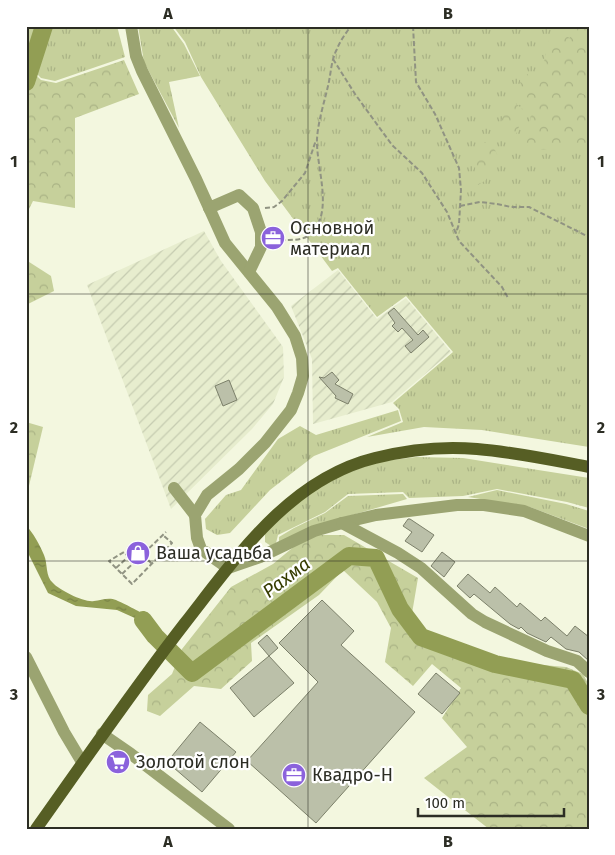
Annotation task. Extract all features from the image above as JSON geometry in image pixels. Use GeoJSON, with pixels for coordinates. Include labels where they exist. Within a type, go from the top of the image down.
{"type":"FeatureCollection","features":[{"type":"Feature","properties":{"kind":"main road"},"geometry":{"type":"LineString","coordinates":[[36,829],[102,734],[228,568],[260,530],[294,499],[316,484],[346,468],[374,458],[440,448],[476,448],[589,466]]}},
{"type":"Feature","properties":{"kind":"street"},"geometry":{"type":"LineString","coordinates":[[131,26],[136,56],[142,71],[210,208],[225,243],[277,307],[295,336],[302,358],[303,376],[291,410],[265,443],[239,469],[207,495],[196,515],[197,538],[201,549],[228,568],[260,557],[314,531],[342,523],[376,515],[457,505],[484,504],[524,511],[589,536]]}},
{"type":"Feature","properties":{"kind":"street"},"geometry":{"type":"LineString","coordinates":[[210,208],[239,195],[253,208],[261,232],[260,247],[249,272]]}},
{"type":"Feature","properties":{"kind":"street"},"geometry":{"type":"LineString","coordinates":[[174,488],[196,515]]}},
{"type":"Feature","properties":{"kind":"street"},"geometry":{"type":"LineString","coordinates":[[342,523],[420,568],[472,614],[484,622],[546,651],[577,662],[589,672]]}},
{"type":"Feature","properties":{"kind":"street"},"geometry":{"type":"LineString","coordinates":[[26,657],[64,732],[82,762]]}},
{"type":"Feature","properties":{"kind":"street"},"geometry":{"type":"LineString","coordinates":[[102,734],[229,829]]}},
{"type":"Feature","properties":{"kind":"path"},"geometry":{"type":"LineString","coordinates":[[253,208],[274,207],[282,201],[305,173],[317,137],[336,49],[351,26]]}},
{"type":"Feature","properties":{"kind":"path"},"geometry":{"type":"LineString","coordinates":[[414,26],[416,82],[436,114],[459,168],[461,190],[459,224],[456,233]]}},
{"type":"Feature","properties":{"kind":"path"},"geometry":{"type":"LineString","coordinates":[[333,59],[355,94],[392,144],[422,173],[447,212],[459,241],[502,288],[508,298]]}},
{"type":"Feature","properties":{"kind":"path"},"geometry":{"type":"LineString","coordinates":[[260,247],[276,241],[295,241],[306,238],[315,229],[321,216],[323,194],[318,163],[317,137]]}},
{"type":"Feature","properties":{"kind":"path"},"geometry":{"type":"LineString","coordinates":[[460,206],[480,202],[512,207],[529,207],[589,237]]}},
{"type":"Feature","properties":{"kind":"path"},"geometry":{"type":"LineString","coordinates":[[122,574],[166,532]]}},
{"type":"Feature","properties":{"kind":"path"},"geometry":{"type":"LineString","coordinates":[[134,563],[124,552],[109,561],[132,584],[172,543],[163,535]]}},
{"type":"Feature","properties":{"kind":"path"},"geometry":{"type":"LineString","coordinates":[[142,554],[152,564]]}},
{"type":"Feature","properties":{"kind":"path"},"geometry":{"type":"LineString","coordinates":[[116,568],[128,557]]}},
{"type":"Feature","properties":{"kind":"shaded area"},"geometry":{"type":"Polygon","coordinates":[[[204,231],[221,261],[283,347],[284,377],[273,404],[252,429],[171,509],[87,285],[204,231]]]}},
{"type":"Feature","properties":{"kind":"shaded area"},"geometry":{"type":"Polygon","coordinates":[[[338,270],[377,319],[406,298],[451,352],[392,402],[313,424],[312,359],[291,306],[338,270]]]}},
{"type":"Feature","properties":{"kind":"green space"},"geometry":{"type":"Polygon","coordinates":[[[26,26],[47,26],[26,54],[26,26]]]}},
{"type":"Feature","properties":{"kind":"green space"},"geometry":{"type":"Polygon","coordinates":[[[49,26],[117,26],[125,57],[55,81],[41,78],[26,63],[26,56],[49,26]]]}},
{"type":"Feature","properties":{"kind":"green space"},"geometry":{"type":"Polygon","coordinates":[[[138,26],[171,26],[184,44],[200,76],[169,82],[179,128],[144,62],[138,26]]]}},
{"type":"Feature","properties":{"kind":"green space"},"geometry":{"type":"Polygon","coordinates":[[[173,26],[589,26],[589,447],[482,430],[424,427],[367,437],[403,422],[399,409],[393,403],[453,352],[406,296],[377,317],[338,268],[332,271],[265,181],[201,77],[185,42],[173,26]]]}},
{"type":"Feature","properties":{"kind":"green space"},"geometry":{"type":"Polygon","coordinates":[[[568,26],[589,26],[589,84],[581,93],[589,97],[589,126],[582,128],[589,133],[589,154],[572,147],[528,151],[526,138],[535,101],[522,95],[520,80],[515,74],[520,66],[539,87],[549,37],[555,32],[570,38],[568,26]]]}},
{"type":"Feature","properties":{"kind":"green space"},"geometry":{"type":"Polygon","coordinates":[[[124,60],[139,94],[75,118],[75,208],[33,201],[26,215],[26,65],[41,80],[56,83],[124,60]]]}},
{"type":"Feature","properties":{"kind":"green space"},"geometry":{"type":"Polygon","coordinates":[[[509,98],[525,111],[515,137],[499,132],[506,101],[509,98]]]}},
{"type":"Feature","properties":{"kind":"green space"},"geometry":{"type":"Polygon","coordinates":[[[486,142],[495,150],[498,156],[488,171],[486,180],[478,185],[473,179],[481,143],[486,142]]]}},
{"type":"Feature","properties":{"kind":"green space"},"geometry":{"type":"Polygon","coordinates":[[[26,260],[51,276],[54,291],[26,305],[26,260]]]}},
{"type":"Feature","properties":{"kind":"green space"},"geometry":{"type":"Polygon","coordinates":[[[398,410],[401,421],[314,456],[270,490],[230,533],[217,535],[206,529],[205,519],[226,495],[241,490],[278,439],[300,426],[316,435],[398,410]]]}},
{"type":"Feature","properties":{"kind":"green space"},"geometry":{"type":"Polygon","coordinates":[[[26,422],[43,427],[28,490],[26,489],[26,422]]]}},
{"type":"Feature","properties":{"kind":"green space"},"geometry":{"type":"Polygon","coordinates":[[[416,457],[463,458],[589,478],[589,508],[497,489],[463,496],[409,498],[403,492],[348,494],[325,512],[278,535],[276,543],[271,546],[265,542],[265,534],[271,527],[303,498],[339,476],[377,462],[416,457]]]}},
{"type":"Feature","properties":{"kind":"green space"},"geometry":{"type":"Polygon","coordinates":[[[497,490],[566,504],[589,511],[589,529],[530,507],[468,497],[497,490]]]}},
{"type":"Feature","properties":{"kind":"green space"},"geometry":{"type":"Polygon","coordinates":[[[403,494],[407,499],[318,525],[279,543],[279,537],[325,513],[348,496],[403,494]]]}},
{"type":"Feature","properties":{"kind":"green space"},"geometry":{"type":"Polygon","coordinates":[[[308,535],[344,535],[418,578],[409,631],[471,647],[497,661],[566,667],[583,674],[589,685],[589,829],[489,829],[424,778],[467,747],[442,718],[461,688],[432,664],[413,686],[385,662],[391,628],[377,602],[343,570],[319,595],[251,643],[252,661],[221,689],[194,686],[160,716],[147,711],[148,695],[172,674],[182,649],[231,587],[273,564],[308,535]]]}},
{"type":"Feature","properties":{"kind":"water"},"geometry":{"type":"Polygon","coordinates":[[[26,525],[40,547],[45,558],[50,580],[56,586],[85,600],[113,599],[119,601],[146,616],[160,635],[154,641],[137,619],[117,610],[76,606],[48,593],[26,549],[26,525]]]}},
{"type":"Feature","properties":{"kind":"building"},"geometry":{"type":"Polygon","coordinates":[[[394,308],[418,335],[423,330],[429,337],[411,353],[405,346],[413,340],[402,328],[398,332],[392,326],[395,323],[388,313],[394,308]]]}},
{"type":"Feature","properties":{"kind":"building"},"geometry":{"type":"Polygon","coordinates":[[[332,372],[339,380],[335,384],[353,394],[348,404],[335,398],[336,396],[319,377],[324,378],[332,372]]]}},
{"type":"Feature","properties":{"kind":"building"},"geometry":{"type":"Polygon","coordinates":[[[229,380],[237,400],[223,406],[215,386],[229,380]]]}},
{"type":"Feature","properties":{"kind":"building"},"geometry":{"type":"Polygon","coordinates":[[[408,519],[434,535],[422,552],[405,541],[412,532],[403,526],[408,519]]]}},
{"type":"Feature","properties":{"kind":"building"},"geometry":{"type":"Polygon","coordinates":[[[442,552],[455,562],[444,577],[431,566],[442,552]]]}},
{"type":"Feature","properties":{"kind":"building"},"geometry":{"type":"Polygon","coordinates":[[[468,574],[490,593],[495,587],[517,607],[520,603],[541,621],[545,617],[567,636],[575,626],[589,637],[589,661],[579,652],[566,649],[551,637],[546,642],[527,633],[521,627],[519,629],[510,624],[474,594],[470,598],[457,586],[468,574]]]}},
{"type":"Feature","properties":{"kind":"building"},"geometry":{"type":"Polygon","coordinates":[[[322,600],[354,631],[341,645],[415,712],[316,823],[247,761],[318,682],[279,643],[322,600]]]}},
{"type":"Feature","properties":{"kind":"building"},"geometry":{"type":"Polygon","coordinates":[[[267,635],[278,648],[269,656],[258,643],[267,635]]]}},
{"type":"Feature","properties":{"kind":"building"},"geometry":{"type":"Polygon","coordinates":[[[269,656],[294,683],[254,717],[230,688],[269,656]]]}},
{"type":"Feature","properties":{"kind":"building"},"geometry":{"type":"Polygon","coordinates":[[[436,673],[460,693],[442,714],[418,694],[436,673]]]}},
{"type":"Feature","properties":{"kind":"building"},"geometry":{"type":"Polygon","coordinates":[[[200,722],[236,752],[202,792],[167,762],[200,722]]]}},
{"type":"Feature","properties":{"kind":"waterway","name":"Рахма"},"geometry":{"type":"LineString","coordinates":[[26,82],[44,26]]}},
{"type":"Feature","properties":{"kind":"waterway","name":"Рахма"},"geometry":{"type":"LineString","coordinates":[[143,620],[155,636],[192,673],[349,556],[376,558],[400,609],[421,637],[495,664],[573,680],[589,706]]}},
{"type":"Feature","properties":{"kind":"place","name":"Основной материал"},"geometry":{"type":"Point","coordinates":[273,238]}},
{"type":"Feature","properties":{"kind":"place","name":"Ваша усадьба"},"geometry":{"type":"Point","coordinates":[138,553]}},
{"type":"Feature","properties":{"kind":"place","name":"Золотой слон"},"geometry":{"type":"Point","coordinates":[118,762]}},
{"type":"Feature","properties":{"kind":"place","name":"Квадро-Н"},"geometry":{"type":"Point","coordinates":[294,775]}}]}
